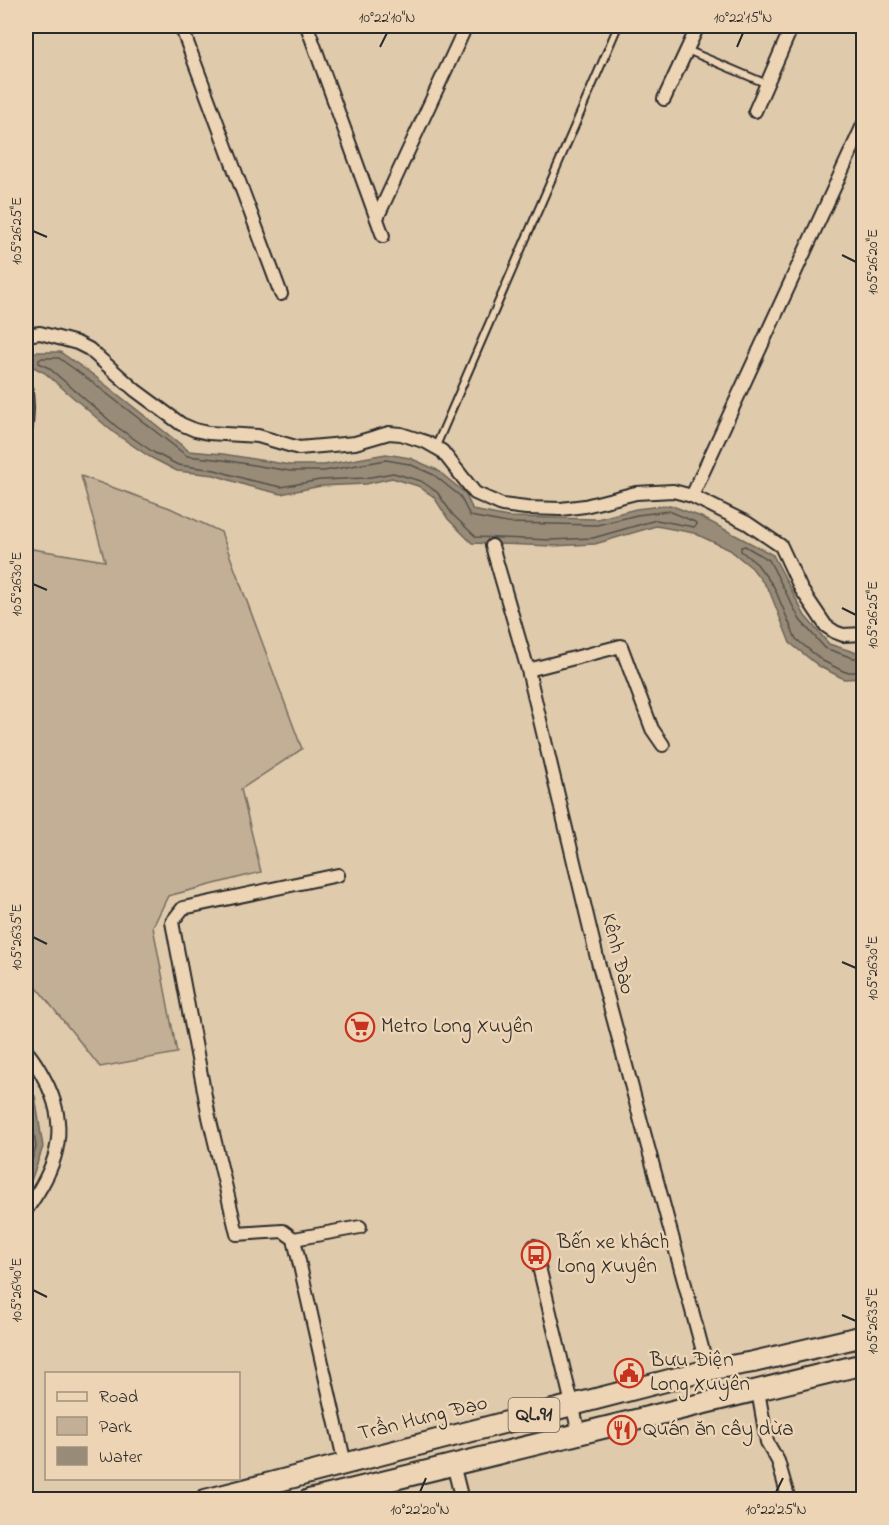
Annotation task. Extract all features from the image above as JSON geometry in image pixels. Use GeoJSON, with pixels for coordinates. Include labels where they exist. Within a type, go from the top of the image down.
{"type":"FeatureCollection","features":[{"type":"Feature","properties":{"kind":"highway","name":"Trần Hưng Đạo"},"geometry":{"type":"LineString","coordinates":[[205,1500],[708,1370],[864,1336]]}},
{"type":"Feature","properties":{"kind":"highway"},"geometry":{"type":"LineString","coordinates":[[753,1362],[758,1392]]}},
{"type":"Feature","properties":{"kind":"highway","name":"QL.91"},"geometry":{"type":"LineString","coordinates":[[309,1500],[758,1392],[864,1364]]}},
{"type":"Feature","properties":{"kind":"street"},"geometry":{"type":"LineString","coordinates":[[181,26],[281,294]]}},
{"type":"Feature","properties":{"kind":"street"},"geometry":{"type":"LineString","coordinates":[[307,26],[383,236]]}},
{"type":"Feature","properties":{"kind":"street"},"geometry":{"type":"LineString","coordinates":[[377,218],[466,26]]}},
{"type":"Feature","properties":{"kind":"street"},"geometry":{"type":"LineString","coordinates":[[664,99],[698,26]]}},
{"type":"Feature","properties":{"kind":"street"},"geometry":{"type":"LineString","coordinates":[[755,111],[792,26]]}},
{"type":"Feature","properties":{"kind":"street"},"geometry":{"type":"LineString","coordinates":[[692,496],[864,123]]}},
{"type":"Feature","properties":{"kind":"street"},"geometry":{"type":"LineString","coordinates":[[26,335],[40,333],[77,343],[89,349],[135,390],[181,424],[195,430],[258,436],[299,448],[355,442],[389,433],[401,434],[436,446],[453,463],[476,493],[502,505],[561,509],[585,506],[636,493],[673,492],[692,496],[747,523],[781,546],[801,589],[826,626],[843,634],[864,634]]}},
{"type":"Feature","properties":{"kind":"street"},"geometry":{"type":"LineString","coordinates":[[26,390],[26,427]]}},
{"type":"Feature","properties":{"kind":"street","name":"Kênh Đào"},"geometry":{"type":"LineString","coordinates":[[492,546],[528,670],[597,958],[708,1370]]}},
{"type":"Feature","properties":{"kind":"street"},"geometry":{"type":"LineString","coordinates":[[528,670],[617,645],[621,646],[652,729],[663,745]]}},
{"type":"Feature","properties":{"kind":"street"},"geometry":{"type":"LineString","coordinates":[[338,875],[183,908],[172,922],[209,1117],[237,1234],[283,1231],[294,1239],[345,1464]]}},
{"type":"Feature","properties":{"kind":"street"},"geometry":{"type":"LineString","coordinates":[[26,1051],[43,1076],[56,1103],[59,1135],[52,1166],[43,1187],[26,1210]]}},
{"type":"Feature","properties":{"kind":"street"},"geometry":{"type":"LineString","coordinates":[[294,1239],[360,1227]]}},
{"type":"Feature","properties":{"kind":"street"},"geometry":{"type":"LineString","coordinates":[[534,1246],[579,1434]]}},
{"type":"Feature","properties":{"kind":"street"},"geometry":{"type":"LineString","coordinates":[[758,1392],[767,1442],[778,1461],[789,1500]]}},
{"type":"Feature","properties":{"kind":"street"},"geometry":{"type":"LineString","coordinates":[[453,1464],[462,1500]]}},
{"type":"Feature","properties":{"kind":"lane"},"geometry":{"type":"LineString","coordinates":[[436,446],[618,26]]}},
{"type":"Feature","properties":{"kind":"lane"},"geometry":{"type":"LineString","coordinates":[[687,50],[766,84]]}},
{"type":"Feature","properties":{"kind":"green space"},"geometry":{"type":"Polygon","coordinates":[[[81,476],[170,508],[221,532],[302,749],[241,789],[261,872],[168,896],[153,927],[177,1053],[100,1067],[26,974],[26,548],[105,561],[81,476]]]}},
{"type":"Feature","properties":{"kind":"water"},"geometry":{"type":"Polygon","coordinates":[[[26,352],[60,352],[92,374],[189,451],[290,465],[324,465],[386,454],[410,458],[437,470],[465,493],[473,510],[508,517],[597,519],[636,509],[670,505],[701,517],[773,555],[805,616],[829,644],[863,653],[863,678],[844,679],[819,666],[790,643],[769,590],[752,568],[730,550],[694,533],[656,526],[595,544],[552,546],[472,543],[448,519],[434,497],[418,486],[392,478],[366,484],[321,486],[281,494],[214,475],[177,471],[150,457],[113,432],[45,373],[26,363],[26,352]]]}},
{"type":"Feature","properties":{"kind":"water"},"geometry":{"type":"Polygon","coordinates":[[[26,1084],[35,1096],[43,1147],[26,1195],[26,1084]]]}},
{"type":"Feature","properties":{"kind":"place","name":"Metro Long Xuyên"},"geometry":{"type":"Point","coordinates":[360,1027]}},
{"type":"Feature","properties":{"kind":"place","name":"Bến xe khách Long Xuyên"},"geometry":{"type":"Point","coordinates":[536,1255]}},
{"type":"Feature","properties":{"kind":"place","name":"Bưu Điện Long Xuyên"},"geometry":{"type":"Point","coordinates":[629,1373]}},
{"type":"Feature","properties":{"kind":"place","name":"Quán ăn cây dừa"},"geometry":{"type":"Point","coordinates":[622,1430]}}]}
